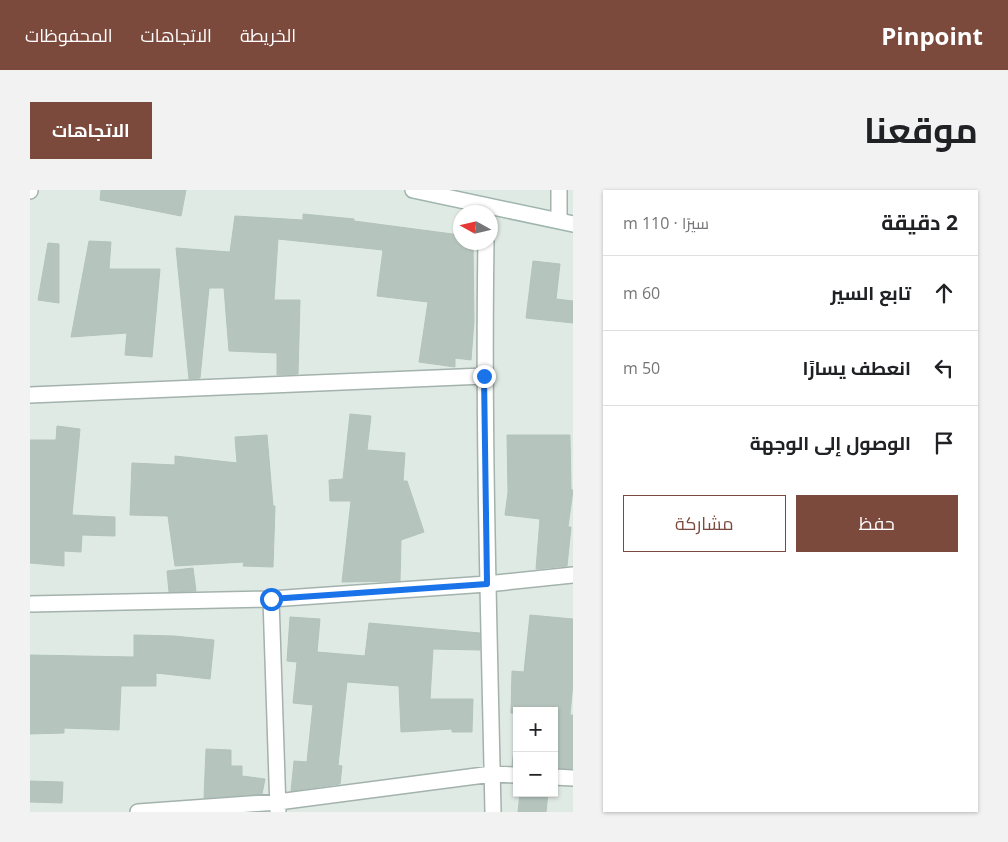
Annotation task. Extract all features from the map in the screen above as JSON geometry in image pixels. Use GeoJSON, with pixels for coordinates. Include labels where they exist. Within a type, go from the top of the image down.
{"type":"FeatureCollection","features":[{"type":"Feature","properties":{"kind":"street"},"geometry":{"type":"LineString","coordinates":[[413,190],[471,205]]}},
{"type":"Feature","properties":{"kind":"street"},"geometry":{"type":"LineString","coordinates":[[498,211],[566,222],[559,190]]}},
{"type":"Feature","properties":{"kind":"street"},"geometry":{"type":"LineString","coordinates":[[486,250],[484,376],[493,812]]}},
{"type":"Feature","properties":{"kind":"street"},"geometry":{"type":"LineString","coordinates":[[30,395],[484,376]]}},
{"type":"Feature","properties":{"kind":"street"},"geometry":{"type":"LineString","coordinates":[[30,604],[271,599],[487,584],[573,575]]}},
{"type":"Feature","properties":{"kind":"street"},"geometry":{"type":"LineString","coordinates":[[271,599],[278,807]]}},
{"type":"Feature","properties":{"kind":"street"},"geometry":{"type":"LineString","coordinates":[[138,812],[278,807],[492,774],[513,775]]}},
{"type":"Feature","properties":{"kind":"street"},"geometry":{"type":"LineString","coordinates":[[558,777],[573,778]]}},
{"type":"Feature","properties":{"kind":"building"},"geometry":{"type":"Polygon","coordinates":[[[101,190],[186,190],[181,216],[100,200],[101,190]]]}},
{"type":"Feature","properties":{"kind":"building"},"geometry":{"type":"Polygon","coordinates":[[[303,214],[354,219],[354,221],[453,234],[453,250],[473,250],[474,321],[471,360],[455,358],[455,367],[419,362],[428,302],[377,296],[383,250],[278,239],[274,300],[300,300],[298,374],[277,375],[277,353],[229,351],[224,288],[209,288],[200,378],[189,379],[176,248],[230,252],[235,216],[303,220],[303,214]]]}},
{"type":"Feature","properties":{"kind":"building"},"geometry":{"type":"Polygon","coordinates":[[[89,241],[111,242],[109,269],[160,269],[152,357],[125,355],[127,333],[71,337],[89,241]]]}},
{"type":"Feature","properties":{"kind":"building"},"geometry":{"type":"Polygon","coordinates":[[[48,243],[59,244],[59,303],[38,300],[48,243]]]}},
{"type":"Feature","properties":{"kind":"building"},"geometry":{"type":"Polygon","coordinates":[[[533,261],[560,264],[556,299],[573,301],[573,323],[526,318],[533,261]]]}},
{"type":"Feature","properties":{"kind":"building"},"geometry":{"type":"Polygon","coordinates":[[[350,414],[371,416],[367,450],[405,453],[403,481],[407,481],[424,532],[401,540],[400,581],[342,582],[351,501],[330,501],[329,480],[343,479],[350,414]]]}},
{"type":"Feature","properties":{"kind":"building"},"geometry":{"type":"Polygon","coordinates":[[[57,426],[80,429],[72,515],[115,517],[115,536],[82,535],[81,552],[64,551],[64,566],[30,563],[30,440],[56,440],[57,426]]]}},
{"type":"Feature","properties":{"kind":"building"},"geometry":{"type":"Polygon","coordinates":[[[267,435],[273,506],[275,506],[273,567],[243,566],[244,562],[175,566],[168,516],[130,515],[132,463],[175,465],[175,456],[237,463],[235,437],[267,435]]]}},
{"type":"Feature","properties":{"kind":"building"},"geometry":{"type":"Polygon","coordinates":[[[507,435],[570,435],[571,490],[573,490],[568,527],[571,527],[567,566],[536,569],[540,519],[505,515],[508,492],[507,435]]]}},
{"type":"Feature","properties":{"kind":"building"},"geometry":{"type":"Polygon","coordinates":[[[193,568],[196,591],[169,592],[167,571],[193,568]]]}},
{"type":"Feature","properties":{"kind":"building"},"geometry":{"type":"Polygon","coordinates":[[[530,615],[573,619],[573,682],[570,715],[573,715],[573,769],[558,768],[558,707],[513,707],[513,713],[511,713],[512,671],[524,672],[530,615]]]}},
{"type":"Feature","properties":{"kind":"building"},"geometry":{"type":"Polygon","coordinates":[[[290,617],[320,619],[317,652],[365,656],[369,623],[480,633],[480,650],[433,649],[430,699],[473,699],[472,732],[452,732],[452,729],[401,732],[399,686],[347,682],[338,765],[342,766],[340,784],[291,791],[294,761],[307,762],[313,705],[293,703],[297,662],[287,661],[290,617]]]}},
{"type":"Feature","properties":{"kind":"building"},"geometry":{"type":"Polygon","coordinates":[[[134,635],[214,640],[210,679],[156,673],[156,686],[121,686],[119,730],[64,728],[64,733],[30,734],[30,655],[134,657],[134,635]]]}},
{"type":"Feature","properties":{"kind":"building"},"geometry":{"type":"Polygon","coordinates":[[[206,749],[231,750],[231,766],[242,766],[242,776],[265,779],[262,794],[204,798],[206,749]]]}},
{"type":"Feature","properties":{"kind":"building"},"geometry":{"type":"Polygon","coordinates":[[[30,781],[63,782],[62,803],[30,802],[30,781]]]}},
{"type":"Feature","properties":{"kind":"building"},"geometry":{"type":"Polygon","coordinates":[[[520,797],[548,797],[546,812],[518,812],[520,797]]]}},
{"type":"Feature","properties":{"kind":"route"},"geometry":{"type":"LineString","coordinates":[[271,599],[487,584],[484,376]]}}]}
